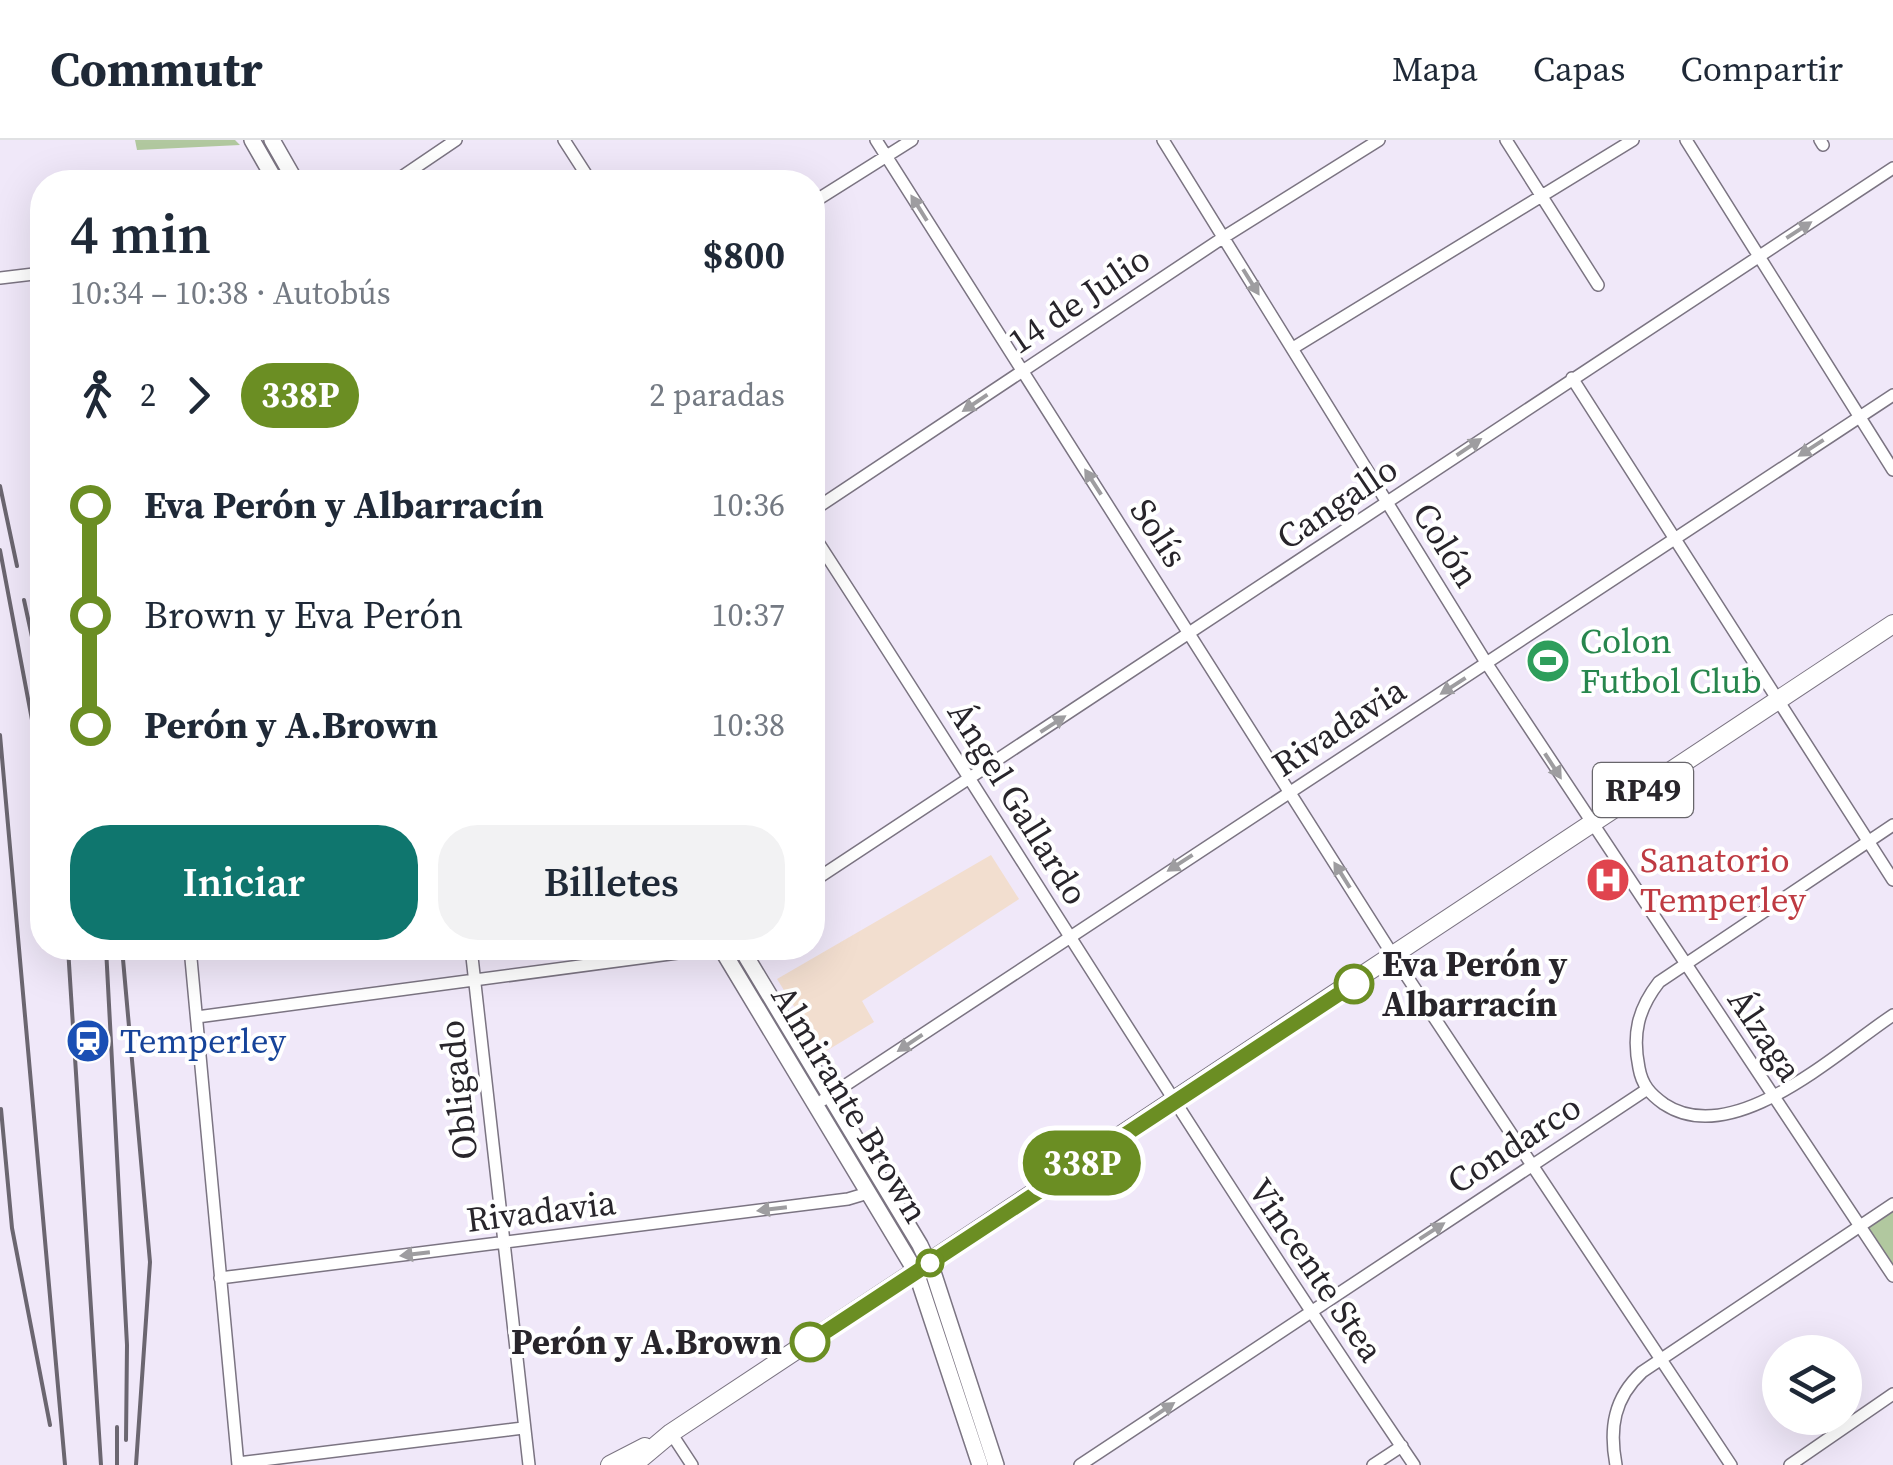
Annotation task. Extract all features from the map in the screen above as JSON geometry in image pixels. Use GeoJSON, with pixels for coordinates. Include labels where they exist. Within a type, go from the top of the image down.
{"type":"FeatureCollection","features":[{"type":"Feature","properties":{"kind":"main road"},"geometry":{"type":"LineString","coordinates":[[252,140],[269,170]]}},
{"type":"Feature","properties":{"kind":"main road"},"geometry":{"type":"LineString","coordinates":[[272,140],[289,170]]}},
{"type":"Feature","properties":{"kind":"main road","name":"RP49"},"geometry":{"type":"LineString","coordinates":[[610,1465],[665,1437],[1394,958],[1893,624]]}},
{"type":"Feature","properties":{"kind":"main road","name":"Almirante Brown"},"geometry":{"type":"LineString","coordinates":[[725,960],[868,1193],[922,1268],[980,1465]]}},
{"type":"Feature","properties":{"kind":"main road","name":"Almirante Brown"},"geometry":{"type":"LineString","coordinates":[[748,960],[830,1096],[922,1268],[996,1465]]}},
{"type":"Feature","properties":{"kind":"main road","name":"RP49"},"geometry":{"type":"LineString","coordinates":[[634,1465],[665,1437]]}},
{"type":"Feature","properties":{"kind":"street"},"geometry":{"type":"LineString","coordinates":[[412,170],[456,140]]}},
{"type":"Feature","properties":{"kind":"street"},"geometry":{"type":"LineString","coordinates":[[564,140],[583,170]]}},
{"type":"Feature","properties":{"kind":"street","name":"Solís"},"geometry":{"type":"LineString","coordinates":[[876,140],[1394,958],[1732,1465]]}},
{"type":"Feature","properties":{"kind":"street"},"geometry":{"type":"LineString","coordinates":[[825,195],[912,140]]}},
{"type":"Feature","properties":{"kind":"street","name":"Colón"},"geometry":{"type":"LineString","coordinates":[[1163,140],[1487,664],[1592,825]]}},
{"type":"Feature","properties":{"kind":"street","name":"14 de Julio"},"geometry":{"type":"LineString","coordinates":[[825,503],[1224,236],[1379,140]]}},
{"type":"Feature","properties":{"kind":"street"},"geometry":{"type":"LineString","coordinates":[[1506,140],[1598,285]]}},
{"type":"Feature","properties":{"kind":"street"},"geometry":{"type":"LineString","coordinates":[[1293,348],[1632,140]]}},
{"type":"Feature","properties":{"kind":"street"},"geometry":{"type":"LineString","coordinates":[[1686,140],[1893,470]]}},
{"type":"Feature","properties":{"kind":"street","name":"Cangallo"},"geometry":{"type":"LineString","coordinates":[[825,873],[1893,168]]}},
{"type":"Feature","properties":{"kind":"street"},"geometry":{"type":"LineString","coordinates":[[0,278],[30,274]]}},
{"type":"Feature","properties":{"kind":"street"},"geometry":{"type":"LineString","coordinates":[[1572,378],[1893,880]]}},
{"type":"Feature","properties":{"kind":"street","name":"Rivadavia"},"geometry":{"type":"LineString","coordinates":[[815,1104],[1893,395]]}},
{"type":"Feature","properties":{"kind":"street","name":"Ángel Gallardo"},"geometry":{"type":"LineString","coordinates":[[825,553],[971,778],[1173,1104]]}},
{"type":"Feature","properties":{"kind":"street","name":"Álzaga"},"geometry":{"type":"LineString","coordinates":[[1592,825],[1893,1276]]}},
{"type":"Feature","properties":{"kind":"street"},"geometry":{"type":"LineString","coordinates":[[1893,825],[1659,982],[1637,1021],[1636,1054],[1646,1090],[1669,1108],[1700,1118],[1736,1114],[1773,1095],[1893,1015]]}},
{"type":"Feature","properties":{"kind":"street"},"geometry":{"type":"LineString","coordinates":[[191,960],[238,1464],[523,1428]]}},
{"type":"Feature","properties":{"kind":"street","name":"Obligado"},"geometry":{"type":"LineString","coordinates":[[472,960],[501,1244],[529,1465]]}},
{"type":"Feature","properties":{"kind":"street"},"geometry":{"type":"LineString","coordinates":[[196,1017],[632,960]]}},
{"type":"Feature","properties":{"kind":"street","name":"Condarco"},"geometry":{"type":"LineString","coordinates":[[1080,1465],[1646,1090]]}},
{"type":"Feature","properties":{"kind":"street","name":"Vincente Stea"},"geometry":{"type":"LineString","coordinates":[[1173,1104],[1414,1465]]}},
{"type":"Feature","properties":{"kind":"street","name":"Rivadavia"},"geometry":{"type":"LineString","coordinates":[[220,1278],[848,1199],[868,1193]]}},
{"type":"Feature","properties":{"kind":"street"},"geometry":{"type":"LineString","coordinates":[[1616,1465],[1612,1436],[1616,1407],[1630,1384],[1662,1357],[1893,1204]]}},
{"type":"Feature","properties":{"kind":"street"},"geometry":{"type":"LineString","coordinates":[[1790,1465],[1893,1394]]}},
{"type":"Feature","properties":{"kind":"street"},"geometry":{"type":"LineString","coordinates":[[665,1437],[692,1465]]}},
{"type":"Feature","properties":{"kind":"street"},"geometry":{"type":"LineString","coordinates":[[1373,1465],[1402,1446]]}},
{"type":"Feature","properties":{"kind":"shaded area"},"geometry":{"type":"Polygon","coordinates":[[[991,855],[1019,899],[862,1001],[874,1022],[823,1053],[777,979],[810,960],[825,960],[825,951],[991,855]]]}},
{"type":"Feature","properties":{"kind":"green space"},"geometry":{"type":"Polygon","coordinates":[[[135,140],[235,140],[240,145],[137,150],[135,140]]]}},
{"type":"Feature","properties":{"kind":"green space"},"geometry":{"type":"Polygon","coordinates":[[[1893,1204],[1893,1276],[1859,1226],[1893,1204]]]}},
{"type":"Feature","properties":{"kind":"railway"},"geometry":{"type":"LineString","coordinates":[[0,486],[17,566]]}},
{"type":"Feature","properties":{"kind":"railway"},"geometry":{"type":"LineString","coordinates":[[0,550],[30,709]]}},
{"type":"Feature","properties":{"kind":"railway"},"geometry":{"type":"LineString","coordinates":[[24,600],[30,628]]}},
{"type":"Feature","properties":{"kind":"railway"},"geometry":{"type":"LineString","coordinates":[[0,735],[65,1465]]}},
{"type":"Feature","properties":{"kind":"railway"},"geometry":{"type":"LineString","coordinates":[[69,960],[101,1465]]}},
{"type":"Feature","properties":{"kind":"railway"},"geometry":{"type":"LineString","coordinates":[[107,960],[127,1345],[126,1440]]}},
{"type":"Feature","properties":{"kind":"railway"},"geometry":{"type":"LineString","coordinates":[[123,960],[150,1262],[136,1465]]}},
{"type":"Feature","properties":{"kind":"railway"},"geometry":{"type":"LineString","coordinates":[[1,1109],[12,1228],[50,1425]]}},
{"type":"Feature","properties":{"kind":"railway"},"geometry":{"type":"LineString","coordinates":[[117,1427],[117,1465]]}},
{"type":"Feature","properties":{"kind":"bus line","name":"338P"},"geometry":{"type":"LineString","coordinates":[[810,1342],[1354,984]]}},
{"type":"Feature","properties":{"kind":"place","name":"Colon Futbol Club"},"geometry":{"type":"Point","coordinates":[1548,661]}},
{"type":"Feature","properties":{"kind":"place","name":"Sanatorio Temperley"},"geometry":{"type":"Point","coordinates":[1608,880]}},
{"type":"Feature","properties":{"kind":"place","name":"Eva Perón y Albarracín"},"geometry":{"type":"Point","coordinates":[1354,984]}},
{"type":"Feature","properties":{"kind":"place","name":"Temperley"},"geometry":{"type":"Point","coordinates":[88,1041]}},
{"type":"Feature","properties":{"kind":"place","name":"Perón y A.Brown"},"geometry":{"type":"Point","coordinates":[810,1342]}}]}
